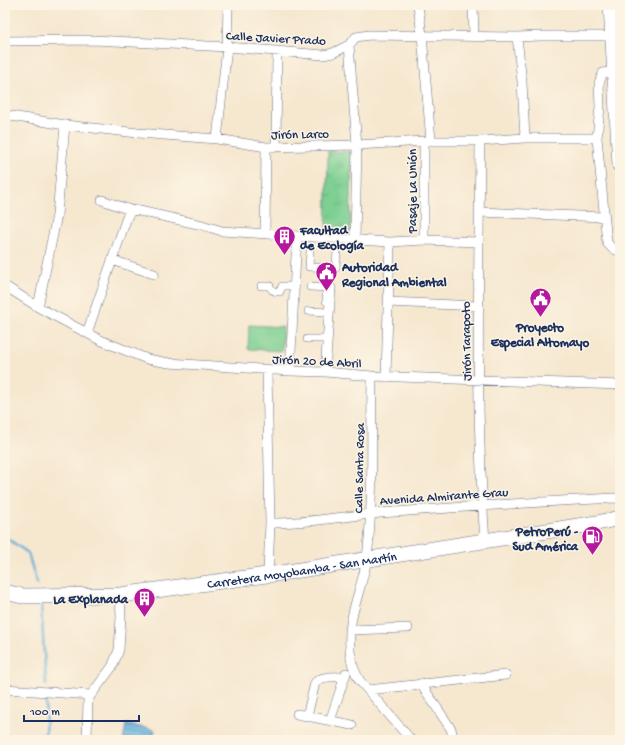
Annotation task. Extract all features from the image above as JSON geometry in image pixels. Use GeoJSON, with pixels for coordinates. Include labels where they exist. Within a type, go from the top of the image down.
{"type":"FeatureCollection","features":[{"type":"Feature","properties":{"kind":"main road"},"geometry":{"type":"LineString","coordinates":[[611,5],[616,42],[615,70],[620,165]]}},
{"type":"Feature","properties":{"kind":"main road","name":"Carretera Moyobamba - San Martín"},"geometry":{"type":"LineString","coordinates":[[5,592],[22,596],[120,594],[366,560],[620,518]]}},
{"type":"Feature","properties":{"kind":"main road","name":"Carretera Moyobamba - San Martín"},"geometry":{"type":"LineString","coordinates":[[597,523],[605,523],[620,527]]}},
{"type":"Feature","properties":{"kind":"street"},"geometry":{"type":"LineString","coordinates":[[216,139],[226,47],[228,5]]}},
{"type":"Feature","properties":{"kind":"street","name":"Pasaje La Unión"},"geometry":{"type":"LineString","coordinates":[[418,5],[422,35],[427,141],[424,240]]}},
{"type":"Feature","properties":{"kind":"street"},"geometry":{"type":"LineString","coordinates":[[473,5],[474,36]]}},
{"type":"Feature","properties":{"kind":"street","name":"Calle Javier Prado"},"geometry":{"type":"LineString","coordinates":[[5,41],[94,40],[226,47],[323,55],[333,53],[348,45],[356,37],[369,35],[540,36],[616,42]]}},
{"type":"Feature","properties":{"kind":"street"},"geometry":{"type":"LineString","coordinates":[[517,37],[522,82],[525,138]]}},
{"type":"Feature","properties":{"kind":"street"},"geometry":{"type":"LineString","coordinates":[[348,45],[357,145],[355,240]]}},
{"type":"Feature","properties":{"kind":"street"},"geometry":{"type":"LineString","coordinates":[[276,147],[277,52]]}},
{"type":"Feature","properties":{"kind":"street"},"geometry":{"type":"LineString","coordinates":[[615,70],[601,74],[599,83],[600,107],[597,138],[607,243],[612,249],[620,250]]}},
{"type":"Feature","properties":{"kind":"street","name":"Jirón Larco"},"geometry":{"type":"LineString","coordinates":[[5,115],[65,125],[138,133],[216,139],[266,147],[357,145],[427,141],[480,141],[525,138],[597,138]]}},
{"type":"Feature","properties":{"kind":"street"},"geometry":{"type":"LineString","coordinates":[[38,307],[57,215],[65,125]]}},
{"type":"Feature","properties":{"kind":"street","name":"Jirón Tarapoto"},"geometry":{"type":"LineString","coordinates":[[480,141],[478,381],[482,505],[485,541]]}},
{"type":"Feature","properties":{"kind":"street"},"geometry":{"type":"LineString","coordinates":[[264,233],[266,147]]}},
{"type":"Feature","properties":{"kind":"street"},"geometry":{"type":"LineString","coordinates":[[102,200],[133,211],[135,210],[222,231],[390,242],[424,240],[478,242]]}},
{"type":"Feature","properties":{"kind":"street"},"geometry":{"type":"LineString","coordinates":[[87,333],[127,217],[129,213],[133,211]]}},
{"type":"Feature","properties":{"kind":"street"},"geometry":{"type":"LineString","coordinates":[[480,212],[605,217]]}},
{"type":"Feature","properties":{"kind":"street"},"geometry":{"type":"LineString","coordinates":[[290,371],[297,236]]}},
{"type":"Feature","properties":{"kind":"street"},"geometry":{"type":"LineString","coordinates":[[386,377],[390,242]]}},
{"type":"Feature","properties":{"kind":"street"},"geometry":{"type":"LineString","coordinates":[[310,252],[309,267],[336,268],[337,252]]}},
{"type":"Feature","properties":{"kind":"street"},"geometry":{"type":"LineString","coordinates":[[112,260],[154,274]]}},
{"type":"Feature","properties":{"kind":"street"},"geometry":{"type":"LineString","coordinates":[[321,353],[323,353],[325,339],[329,288],[327,268]]}},
{"type":"Feature","properties":{"kind":"street","name":"Jirón 20 de Abril"},"geometry":{"type":"LineString","coordinates":[[5,286],[38,307],[100,340],[138,356],[169,364],[325,372],[386,377],[478,381],[588,383],[620,386]]}},
{"type":"Feature","properties":{"kind":"street"},"geometry":{"type":"LineString","coordinates":[[261,286],[270,286],[272,290],[280,292],[282,286],[295,286]]}},
{"type":"Feature","properties":{"kind":"street"},"geometry":{"type":"LineString","coordinates":[[310,287],[329,288]]}},
{"type":"Feature","properties":{"kind":"street"},"geometry":{"type":"LineString","coordinates":[[388,302],[478,306]]}},
{"type":"Feature","properties":{"kind":"street"},"geometry":{"type":"LineString","coordinates":[[308,311],[327,312]]}},
{"type":"Feature","properties":{"kind":"street"},"geometry":{"type":"LineString","coordinates":[[307,339],[325,339]]}},
{"type":"Feature","properties":{"kind":"street"},"geometry":{"type":"LineString","coordinates":[[325,339],[325,372]]}},
{"type":"Feature","properties":{"kind":"street"},"geometry":{"type":"LineString","coordinates":[[268,370],[270,523],[268,574]]}},
{"type":"Feature","properties":{"kind":"street","name":"Calle Santa Rosa"},"geometry":{"type":"LineString","coordinates":[[350,661],[350,630],[366,560],[370,514],[372,376]]}},
{"type":"Feature","properties":{"kind":"street","name":"Avenida Almirante Grau"},"geometry":{"type":"LineString","coordinates":[[270,523],[294,523],[370,514],[482,505],[615,498],[620,499]]}},
{"type":"Feature","properties":{"kind":"street"},"geometry":{"type":"LineString","coordinates":[[86,740],[87,703],[91,695],[112,667],[119,650],[121,617],[120,594]]}},
{"type":"Feature","properties":{"kind":"street"},"geometry":{"type":"LineString","coordinates":[[350,630],[408,628]]}},
{"type":"Feature","properties":{"kind":"street"},"geometry":{"type":"LineString","coordinates":[[330,721],[350,661]]}},
{"type":"Feature","properties":{"kind":"street"},"geometry":{"type":"LineString","coordinates":[[350,661],[354,672],[360,681],[411,740]]}},
{"type":"Feature","properties":{"kind":"street"},"geometry":{"type":"LineString","coordinates":[[368,690],[506,675]]}},
{"type":"Feature","properties":{"kind":"street"},"geometry":{"type":"LineString","coordinates":[[307,716],[315,683],[319,679],[327,677],[345,677]]}},
{"type":"Feature","properties":{"kind":"street"},"geometry":{"type":"LineString","coordinates":[[422,683],[425,690],[452,729],[453,734],[450,740]]}},
{"type":"Feature","properties":{"kind":"street"},"geometry":{"type":"LineString","coordinates":[[5,688],[91,695]]}},
{"type":"Feature","properties":{"kind":"street"},"geometry":{"type":"LineString","coordinates":[[297,714],[352,725]]}},
{"type":"Feature","properties":{"kind":"green space"},"geometry":{"type":"Polygon","coordinates":[[[328,151],[352,152],[350,234],[326,234],[328,151]]]}},
{"type":"Feature","properties":{"kind":"green space"},"geometry":{"type":"Polygon","coordinates":[[[249,325],[283,327],[282,351],[248,349],[249,325]]]}},
{"type":"Feature","properties":{"kind":"water"},"geometry":{"type":"Polygon","coordinates":[[[126,724],[155,730],[153,740],[123,740],[126,724]]]}},
{"type":"Feature","properties":{"kind":"waterway"},"geometry":{"type":"LineString","coordinates":[[5,537],[28,553],[37,584]]}},
{"type":"Feature","properties":{"kind":"waterway"},"geometry":{"type":"LineString","coordinates":[[41,604],[46,685]]}},
{"type":"Feature","properties":{"kind":"waterway"},"geometry":{"type":"LineString","coordinates":[[45,740],[46,699]]}},
{"type":"Feature","properties":{"kind":"place","name":"Facultad de Ecología"},"geometry":{"type":"Point","coordinates":[285,256]}},
{"type":"Feature","properties":{"kind":"place","name":"Autoridad Regional Ambiental"},"geometry":{"type":"Point","coordinates":[326,292]}},
{"type":"Feature","properties":{"kind":"place","name":"Proyecto Especial Altomayo"},"geometry":{"type":"Point","coordinates":[540,318]}},
{"type":"Feature","properties":{"kind":"place","name":"PetroPerú - Sud América"},"geometry":{"type":"Point","coordinates":[593,556]}},
{"type":"Feature","properties":{"kind":"place","name":"La Explanada"},"geometry":{"type":"Point","coordinates":[144,618]}}]}
